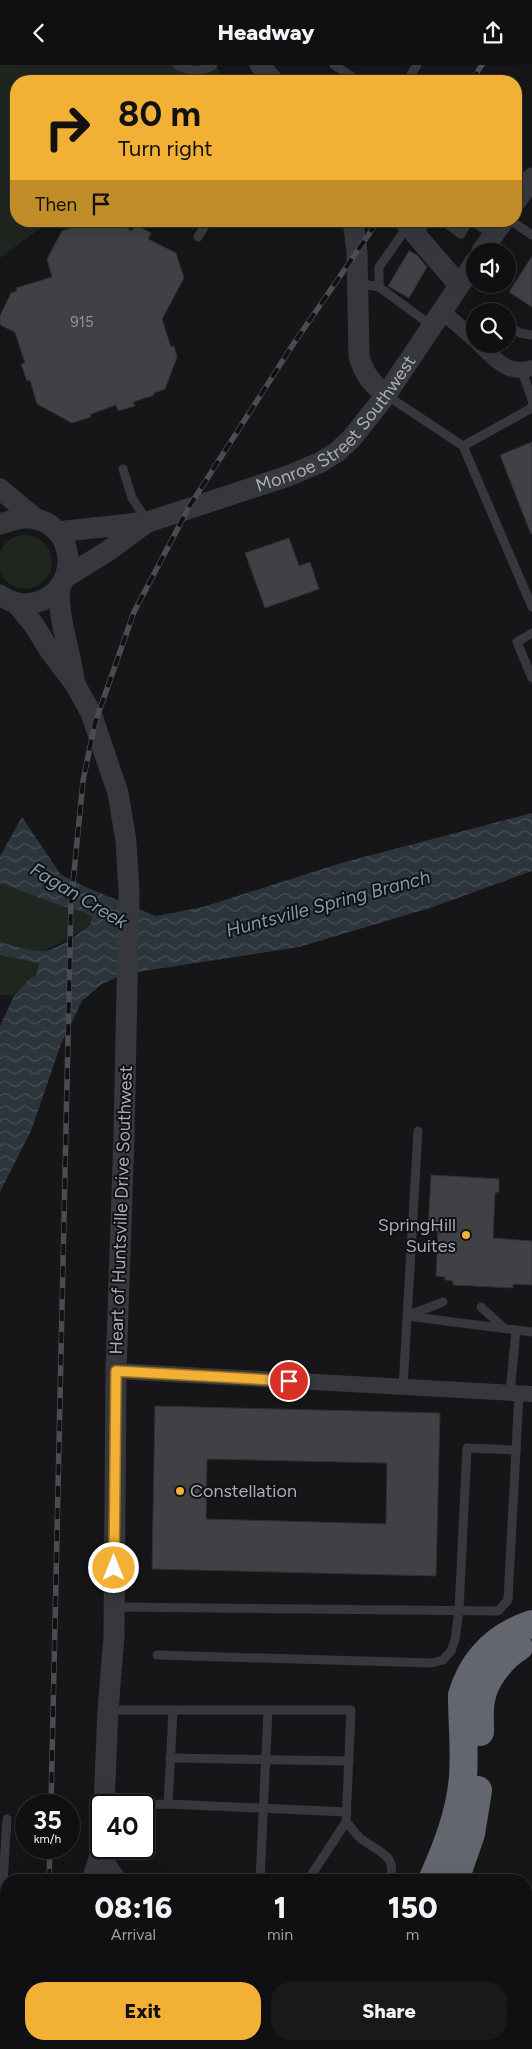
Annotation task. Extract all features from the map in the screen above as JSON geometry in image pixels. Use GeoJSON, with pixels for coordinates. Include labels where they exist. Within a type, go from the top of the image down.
{"type":"FeatureCollection","features":[{"type":"Feature","properties":{"kind":"highway"},"geometry":{"type":"LineString","coordinates":[[434,1874],[451,1833],[463,1776],[462,1695],[466,1683],[478,1661],[495,1643],[512,1632],[532,1624]]}},
{"type":"Feature","properties":{"kind":"highway"},"geometry":{"type":"LineString","coordinates":[[456,1874],[465,1853],[475,1815],[479,1777],[481,1699],[494,1669],[502,1659],[512,1651],[532,1641]]}},
{"type":"Feature","properties":{"kind":"street"},"geometry":{"type":"LineString","coordinates":[[260,65],[268,75]]}},
{"type":"Feature","properties":{"kind":"street"},"geometry":{"type":"LineString","coordinates":[[522,192],[532,178]]}},
{"type":"Feature","properties":{"kind":"street"},"geometry":{"type":"LineString","coordinates":[[353,227],[357,252],[358,356],[363,371],[369,380],[386,395]]}},
{"type":"Feature","properties":{"kind":"street"},"geometry":{"type":"LineString","coordinates":[[415,227],[459,285]]}},
{"type":"Feature","properties":{"kind":"street","name":"Monroe Street Southwest"},"geometry":{"type":"LineString","coordinates":[[57,532],[148,522],[288,476],[319,463],[337,452],[352,438],[386,395],[466,275]]}},
{"type":"Feature","properties":{"kind":"street"},"geometry":{"type":"LineString","coordinates":[[437,318],[466,335]]}},
{"type":"Feature","properties":{"kind":"street"},"geometry":{"type":"LineString","coordinates":[[491,353],[503,365],[512,370],[527,370]]}},
{"type":"Feature","properties":{"kind":"street"},"geometry":{"type":"LineString","coordinates":[[0,489],[37,520],[51,527],[64,542],[68,553],[68,566],[62,583]]}},
{"type":"Feature","properties":{"kind":"street"},"geometry":{"type":"LineString","coordinates":[[0,524],[18,519],[37,520]]}},
{"type":"Feature","properties":{"kind":"street","name":"Monroe Street Southwest"},"geometry":{"type":"LineString","coordinates":[[8,599],[28,605],[50,597],[62,583],[148,522]]}},
{"type":"Feature","properties":{"kind":"street","name":"Heart of Huntsville Drive Southwest"},"geometry":{"type":"LineString","coordinates":[[62,583],[61,626],[75,684]]}},
{"type":"Feature","properties":{"kind":"street","name":"Heart of Huntsville Drive Southwest"},"geometry":{"type":"LineString","coordinates":[[8,599],[34,625],[50,651],[75,684],[93,718],[118,793],[126,841],[129,892],[124,1135],[116,1371],[114,1607],[104,1794]]}},
{"type":"Feature","properties":{"kind":"street"},"geometry":{"type":"LineString","coordinates":[[116,1371],[520,1393]]}},
{"type":"Feature","properties":{"kind":"street"},"geometry":{"type":"LineString","coordinates":[[94,1874],[99,1859]]}},
{"type":"Feature","properties":{"kind":"street"},"geometry":{"type":"LineString","coordinates":[[105,1859],[113,1874]]}},
{"type":"Feature","properties":{"kind":"lane"},"geometry":{"type":"LineString","coordinates":[[177,65],[187,71],[207,69],[212,65]]}},
{"type":"Feature","properties":{"kind":"lane"},"geometry":{"type":"LineString","coordinates":[[334,65],[350,75]]}},
{"type":"Feature","properties":{"kind":"lane"},"geometry":{"type":"LineString","coordinates":[[198,237],[204,227]]}},
{"type":"Feature","properties":{"kind":"lane"},"geometry":{"type":"LineString","coordinates":[[379,287],[379,267],[413,227]]}},
{"type":"Feature","properties":{"kind":"lane"},"geometry":{"type":"LineString","coordinates":[[451,227],[460,234],[466,227]]}},
{"type":"Feature","properties":{"kind":"lane"},"geometry":{"type":"LineString","coordinates":[[480,227],[493,236]]}},
{"type":"Feature","properties":{"kind":"lane"},"geometry":{"type":"LineString","coordinates":[[520,227],[532,235]]}},
{"type":"Feature","properties":{"kind":"lane"},"geometry":{"type":"LineString","coordinates":[[357,283],[379,287],[437,318]]}},
{"type":"Feature","properties":{"kind":"lane"},"geometry":{"type":"LineString","coordinates":[[516,331],[532,335]]}},
{"type":"Feature","properties":{"kind":"lane"},"geometry":{"type":"LineString","coordinates":[[527,370],[532,400]]}},
{"type":"Feature","properties":{"kind":"lane"},"geometry":{"type":"LineString","coordinates":[[386,395],[463,446],[532,607]]}},
{"type":"Feature","properties":{"kind":"lane"},"geometry":{"type":"LineString","coordinates":[[463,446],[530,409],[532,406]]}},
{"type":"Feature","properties":{"kind":"lane"},"geometry":{"type":"LineString","coordinates":[[123,469],[132,498],[148,522]]}},
{"type":"Feature","properties":{"kind":"lane"},"geometry":{"type":"LineString","coordinates":[[532,633],[517,642],[532,678]]}},
{"type":"Feature","properties":{"kind":"lane"},"geometry":{"type":"LineString","coordinates":[[403,1387],[418,1131]]}},
{"type":"Feature","properties":{"kind":"lane"},"geometry":{"type":"LineString","coordinates":[[407,1316],[443,1303]]}},
{"type":"Feature","properties":{"kind":"lane"},"geometry":{"type":"LineString","coordinates":[[480,1307],[504,1328]]}},
{"type":"Feature","properties":{"kind":"lane"},"geometry":{"type":"LineString","coordinates":[[407,1316],[532,1331]]}},
{"type":"Feature","properties":{"kind":"lane"},"geometry":{"type":"LineString","coordinates":[[114,1607],[498,1611],[508,1600],[520,1393],[516,1329]]}},
{"type":"Feature","properties":{"kind":"lane"},"geometry":{"type":"LineString","coordinates":[[157,1655],[432,1663],[443,1660],[451,1651],[455,1640],[459,1610],[467,1448],[516,1450]]}},
{"type":"Feature","properties":{"kind":"lane"},"geometry":{"type":"LineString","coordinates":[[108,1710],[351,1710],[346,1822],[312,1874]]}},
{"type":"Feature","properties":{"kind":"lane"},"geometry":{"type":"LineString","coordinates":[[168,1804],[172,1710]]}},
{"type":"Feature","properties":{"kind":"lane"},"geometry":{"type":"LineString","coordinates":[[260,1874],[268,1710]]}},
{"type":"Feature","properties":{"kind":"lane"},"geometry":{"type":"LineString","coordinates":[[170,1758],[349,1761]]}},
{"type":"Feature","properties":{"kind":"lane"},"geometry":{"type":"LineString","coordinates":[[155,1805],[347,1812]]}},
{"type":"Feature","properties":{"kind":"lane"},"geometry":{"type":"LineString","coordinates":[[4,1874],[7,1819]]}},
{"type":"Feature","properties":{"kind":"lane"},"geometry":{"type":"LineString","coordinates":[[346,1822],[360,1837],[387,1855],[393,1870],[392,1874]]}},
{"type":"Feature","properties":{"kind":"shaded area"},"geometry":{"type":"Polygon","coordinates":[[[0,65],[216,65],[220,73],[214,75],[10,75],[10,227],[42,227],[0,258],[0,65]]]}},
{"type":"Feature","properties":{"kind":"shaded area"},"geometry":{"type":"Polygon","coordinates":[[[20,535],[30,535],[40,539],[48,547],[52,557],[52,567],[48,577],[40,585],[30,589],[20,589],[10,585],[2,577],[-1,570],[-1,554],[2,547],[10,539],[20,535]]]}},
{"type":"Feature","properties":{"kind":"shaded area"},"geometry":{"type":"Polygon","coordinates":[[[0,883],[61,906],[85,912],[92,917],[90,925],[55,946],[42,951],[36,975],[28,980],[14,996],[0,995],[0,883]]]}},
{"type":"Feature","properties":{"kind":"water"},"geometry":{"type":"Polygon","coordinates":[[[532,813],[532,871],[430,908],[299,947],[124,974],[102,984],[82,1001],[61,1044],[31,1131],[0,1192],[0,1026],[14,996],[28,980],[36,975],[39,963],[0,955],[0,942],[33,950],[49,950],[68,941],[85,929],[90,925],[92,917],[85,912],[61,906],[0,883],[0,856],[22,817],[61,875],[156,916],[203,907],[341,863],[532,813]]]}},
{"type":"Feature","properties":{"kind":"building"},"geometry":{"type":"Polygon","coordinates":[[[74,227],[125,227],[132,231],[135,227],[140,227],[151,233],[148,239],[176,253],[184,278],[162,319],[171,347],[174,346],[177,357],[165,389],[133,402],[135,406],[118,411],[116,405],[91,414],[91,417],[72,423],[37,404],[30,380],[27,381],[21,364],[25,363],[15,332],[0,325],[0,316],[11,293],[17,291],[16,288],[52,277],[47,259],[62,231],[74,227]]]}},
{"type":"Feature","properties":{"kind":"building"},"geometry":{"type":"Polygon","coordinates":[[[409,251],[417,255],[427,267],[409,298],[388,286],[409,251]]]}},
{"type":"Feature","properties":{"kind":"building"},"geometry":{"type":"Polygon","coordinates":[[[532,256],[532,307],[511,293],[516,293],[516,281],[532,256]]]}},
{"type":"Feature","properties":{"kind":"building"},"geometry":{"type":"Polygon","coordinates":[[[532,442],[532,534],[531,534],[500,455],[532,442]]]}},
{"type":"Feature","properties":{"kind":"building"},"geometry":{"type":"Polygon","coordinates":[[[289,538],[299,566],[310,562],[319,589],[265,608],[245,553],[289,538]]]}},
{"type":"Feature","properties":{"kind":"building","name":"SpringHill Suites"},"geometry":{"type":"Polygon","coordinates":[[[431,1175],[499,1179],[499,1192],[495,1193],[493,1238],[532,1241],[532,1285],[513,1284],[513,1288],[453,1285],[453,1281],[445,1280],[445,1277],[436,1276],[438,1231],[428,1231],[431,1175]]]}},
{"type":"Feature","properties":{"kind":"building","name":"Constellation"},"geometry":{"type":"Polygon","coordinates":[[[155,1406],[440,1413],[436,1576],[152,1569],[155,1406]],[[207,1459],[206,1519],[386,1524],[387,1463],[207,1459]]]}},
{"type":"Feature","properties":{"kind":"railway"},"geometry":{"type":"LineString","coordinates":[[475,75],[482,65]]}},
{"type":"Feature","properties":{"kind":"railway"},"geometry":{"type":"LineString","coordinates":[[51,1794],[71,903],[83,781],[95,723],[134,612],[189,507],[294,343],[374,227]]}},
{"type":"Feature","properties":{"kind":"railway"},"geometry":{"type":"LineString","coordinates":[[49,1874],[50,1859]]}},
{"type":"Feature","properties":{"kind":"place","name":"SpringHill Suites"},"geometry":{"type":"Point","coordinates":[466,1235]}},
{"type":"Feature","properties":{"kind":"place","name":"Constellation"},"geometry":{"type":"Point","coordinates":[180,1491]}},
{"type":"Feature","properties":{"kind":"route"},"geometry":{"type":"LineString","coordinates":[[114,1568],[116,1371],[289,1381]]}},
{"type":"Feature","properties":{"kind":"water label","name":"Fagan Creek"},"geometry":{"type":"Point","coordinates":[79,895]}},
{"type":"Feature","properties":{"kind":"water label","name":"Huntsville Spring Branch"},"geometry":{"type":"Point","coordinates":[328,903]}}]}
